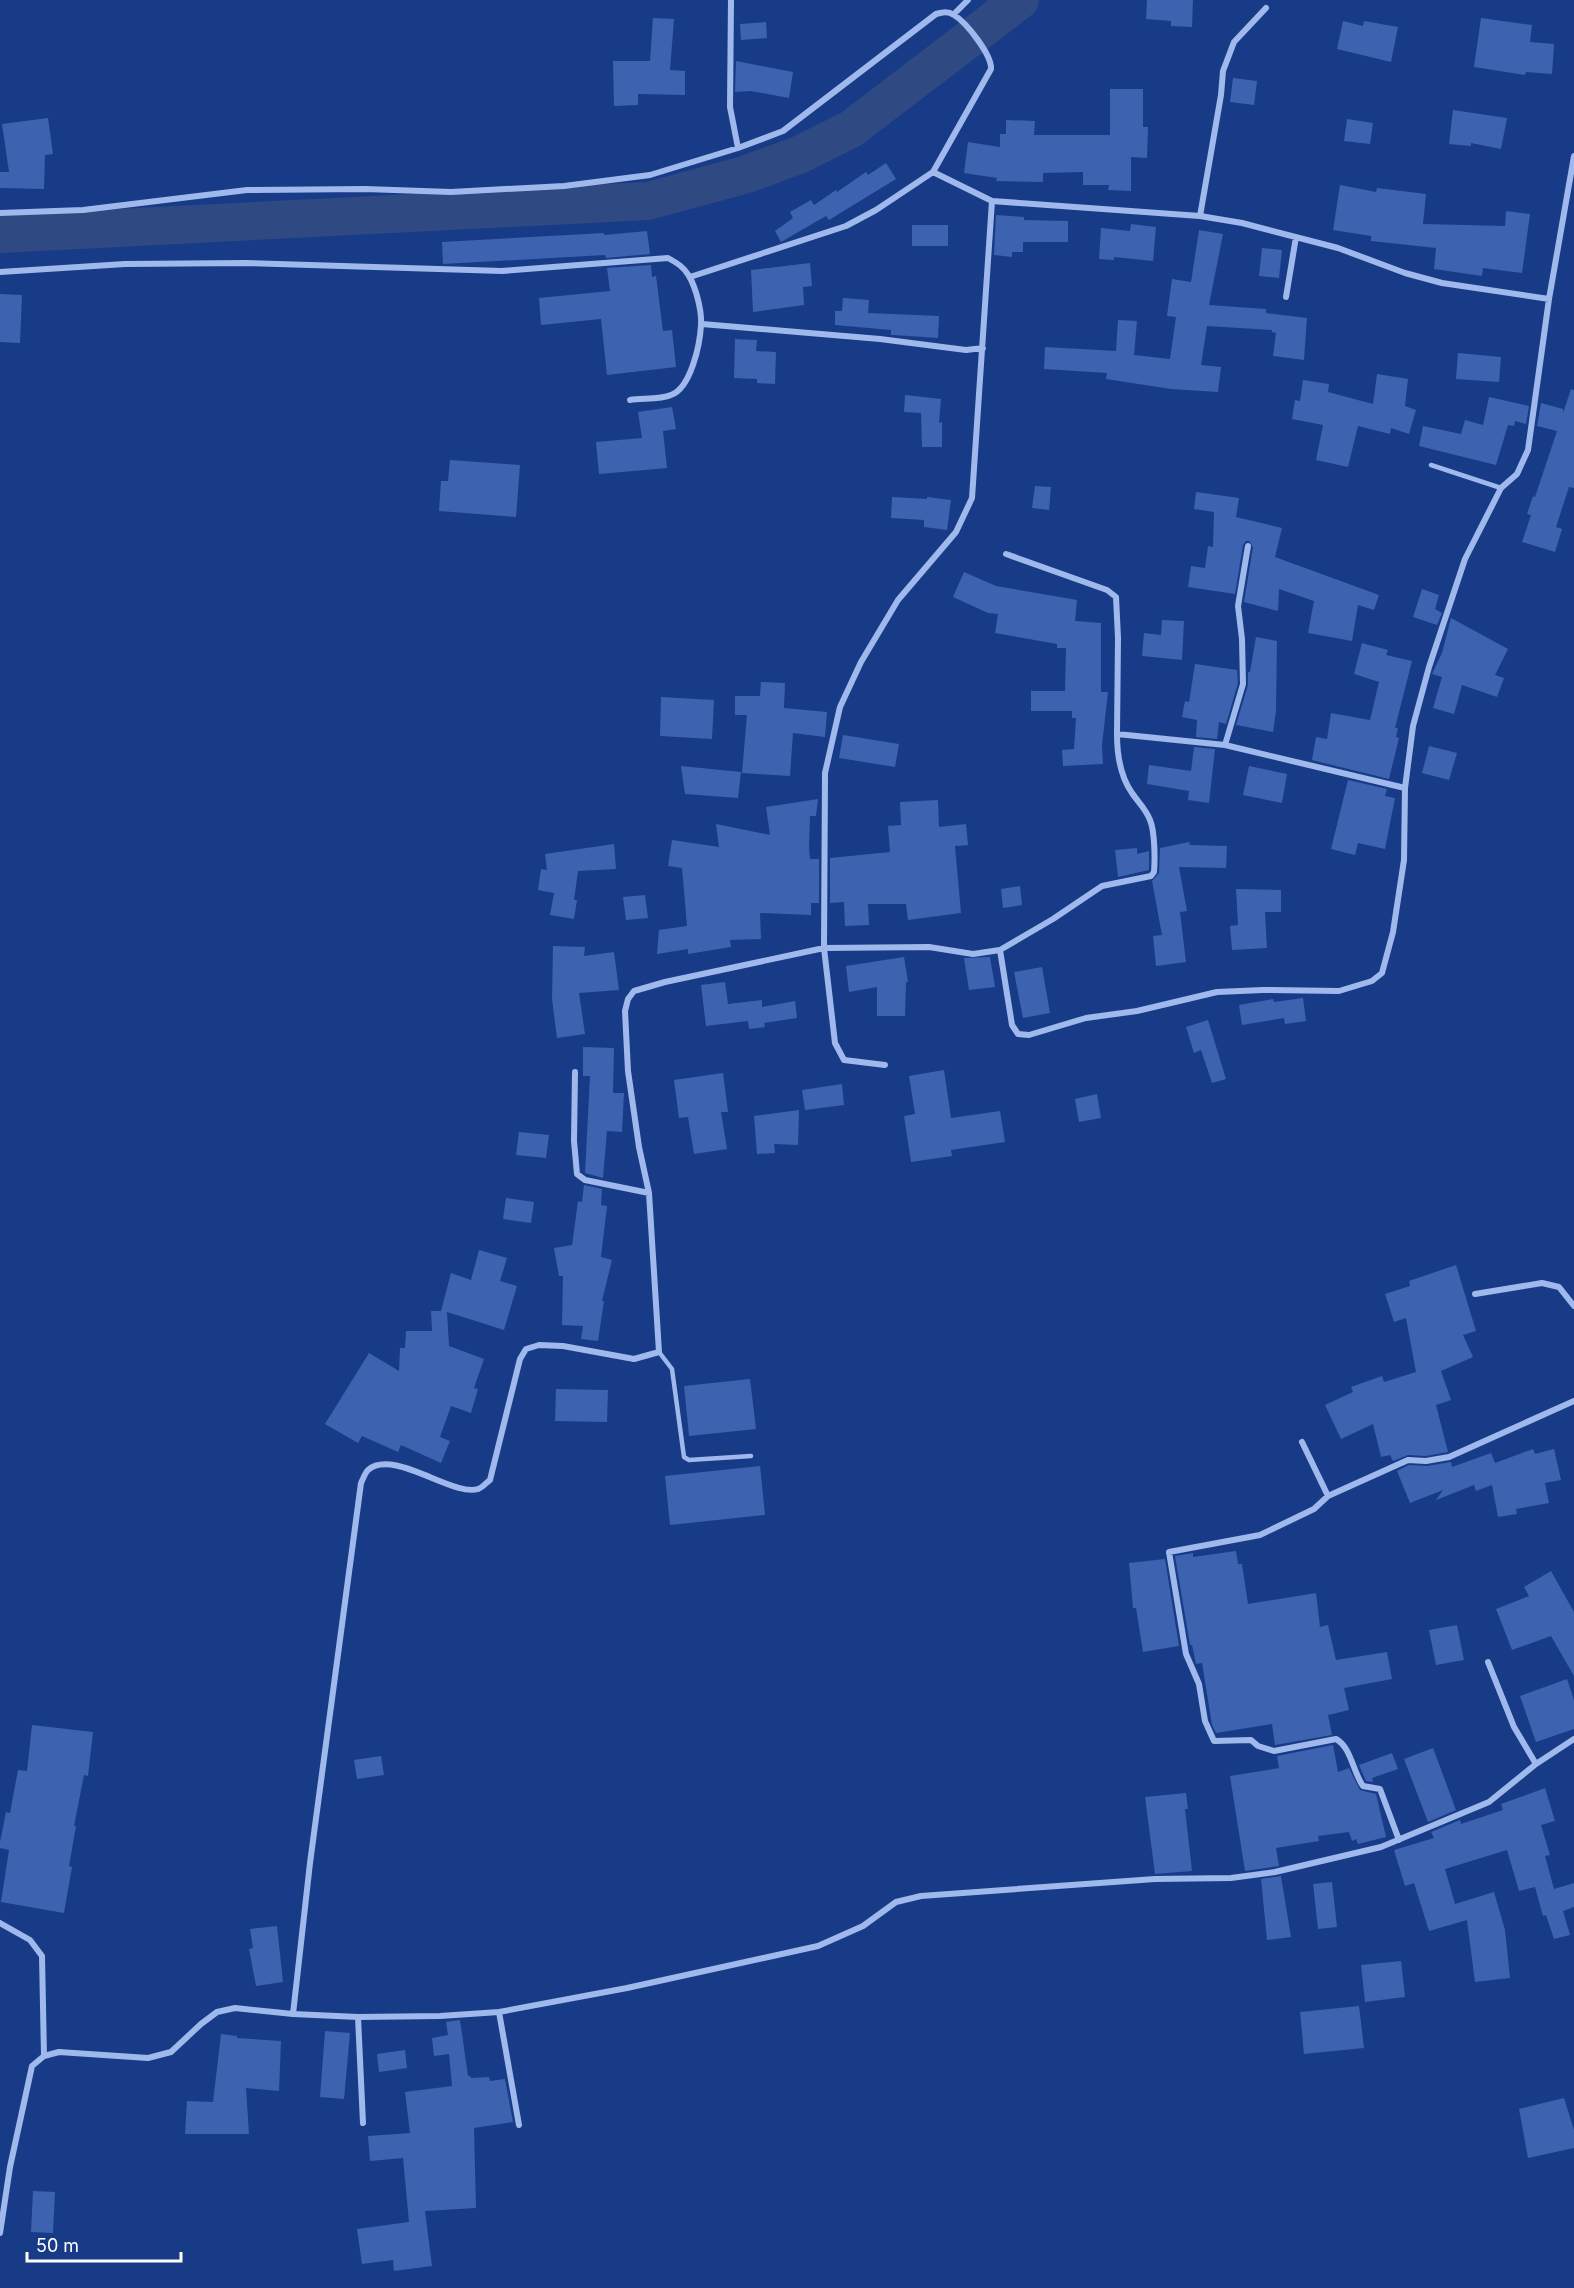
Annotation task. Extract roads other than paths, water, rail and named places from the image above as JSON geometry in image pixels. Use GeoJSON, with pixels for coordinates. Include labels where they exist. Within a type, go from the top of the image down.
{"type":"FeatureCollection","features":[{"type":"Feature","properties":{"kind":"street"},"geometry":{"type":"LineString","coordinates":[[731,0],[730,107],[738,148]]}},
{"type":"Feature","properties":{"kind":"street"},"geometry":{"type":"LineString","coordinates":[[954,14],[968,0]]}},
{"type":"Feature","properties":{"kind":"street"},"geometry":{"type":"LineString","coordinates":[[1200,216],[1221,96],[1223,71],[1234,42],[1266,8]]}},
{"type":"Feature","properties":{"kind":"street"},"geometry":{"type":"LineString","coordinates":[[0,213],[83,210],[247,190],[365,189],[451,192],[564,186],[650,175],[738,148],[783,131],[936,14],[945,12],[954,14],[962,22],[990,59],[991,69],[933,172],[846,226],[690,277]]}},
{"type":"Feature","properties":{"kind":"street"},"geometry":{"type":"LineString","coordinates":[[1000,950],[1012,1025],[1017,1034],[1029,1035],[1086,1018],[1137,1011],[1217,993],[1263,990],[1339,991],[1372,981],[1382,973],[1393,932],[1404,860],[1405,788],[1413,726],[1429,667],[1465,559],[1501,488],[1517,474],[1528,450],[1549,299],[1574,156]]}},
{"type":"Feature","properties":{"kind":"street"},"geometry":{"type":"LineString","coordinates":[[933,172],[992,201],[1200,216],[1242,223],[1338,248],[1405,273],[1442,283],[1549,299]]}},
{"type":"Feature","properties":{"kind":"street"},"geometry":{"type":"LineString","coordinates":[[885,1065],[844,1060],[835,1043],[824,948],[825,773],[840,707],[861,662],[898,600],[956,532],[972,498],[992,201]]}},
{"type":"Feature","properties":{"kind":"street"},"geometry":{"type":"LineString","coordinates":[[1286,297],[1296,237]]}},
{"type":"Feature","properties":{"kind":"street"},"geometry":{"type":"LineString","coordinates":[[0,272],[125,264],[235,263],[502,271],[668,258],[681,265],[690,277],[702,324],[688,380],[672,395],[630,400]]}},
{"type":"Feature","properties":{"kind":"street"},"geometry":{"type":"LineString","coordinates":[[702,324],[880,339],[966,350],[983,348]]}},
{"type":"Feature","properties":{"kind":"street"},"geometry":{"type":"LineString","coordinates":[[1225,745],[1243,684],[1242,639],[1238,606],[1248,546]]}},
{"type":"Feature","properties":{"kind":"street"},"geometry":{"type":"LineString","coordinates":[[293,2014],[310,1863],[361,1483],[369,1470],[380,1466],[402,1466],[464,1488],[479,1489],[490,1480],[520,1359],[526,1349],[539,1345],[563,1346],[634,1359],[659,1352],[649,1194],[639,1147],[628,1071],[625,1011],[628,999],[634,991],[665,982],[824,948],[928,947],[973,954],[1000,950],[1053,919],[1102,886],[1151,876],[1155,865],[1151,822],[1143,805],[1132,794],[1125,781],[1119,757],[1116,597],[1107,590],[1006,554]]}},
{"type":"Feature","properties":{"kind":"street"},"geometry":{"type":"LineString","coordinates":[[1117,734],[1225,745],[1405,788]]}},
{"type":"Feature","properties":{"kind":"street"},"geometry":{"type":"LineString","coordinates":[[575,1072],[574,1141],[578,1174],[585,1180],[649,1194]]}},
{"type":"Feature","properties":{"kind":"street"},"geometry":{"type":"LineString","coordinates":[[1475,1294],[1542,1283],[1559,1287],[1574,1306]]}},
{"type":"Feature","properties":{"kind":"street"},"geometry":{"type":"LineString","coordinates":[[1399,1840],[1380,1789],[1363,1786],[1357,1778],[1343,1743],[1336,1739],[1274,1751],[1258,1746],[1251,1740],[1214,1741],[1205,1720],[1199,1684],[1186,1654],[1169,1552],[1260,1535],[1314,1509],[1328,1496],[1408,1460],[1426,1461],[1449,1457],[1574,1401]]}},
{"type":"Feature","properties":{"kind":"street"},"geometry":{"type":"LineString","coordinates":[[1302,1442],[1328,1496]]}},
{"type":"Feature","properties":{"kind":"street"},"geometry":{"type":"LineString","coordinates":[[1488,1662],[1514,1727],[1536,1764]]}},
{"type":"Feature","properties":{"kind":"street"},"geometry":{"type":"LineString","coordinates":[[0,2233],[10,2167],[32,2066],[44,2056],[58,2052],[148,2058],[171,2052],[217,2012],[235,2008],[358,2017],[440,2016],[499,2012],[627,1988],[818,1946],[863,1926],[896,1902],[921,1896],[1144,1880],[1231,1878],[1275,1872],[1381,1847],[1489,1802],[1536,1764],[1574,1739]]}},
{"type":"Feature","properties":{"kind":"street"},"geometry":{"type":"LineString","coordinates":[[0,1923],[30,1940],[42,1956],[44,2056]]}},
{"type":"Feature","properties":{"kind":"street"},"geometry":{"type":"LineString","coordinates":[[499,2012],[519,2126]]}},
{"type":"Feature","properties":{"kind":"street"},"geometry":{"type":"LineString","coordinates":[[358,2017],[363,2123]]}},
{"type":"Feature","properties":{"kind":"lane"},"geometry":{"type":"LineString","coordinates":[[1431,465],[1501,488]]}},
{"type":"Feature","properties":{"kind":"lane"},"geometry":{"type":"LineString","coordinates":[[659,1352],[672,1369],[684,1457],[689,1460],[751,1456]]}},
{"type":"Feature","properties":{"kind":"waterway"},"geometry":{"type":"LineString","coordinates":[[0,234],[648,201],[744,175],[799,155],[851,129],[1020,0]]}}]}
